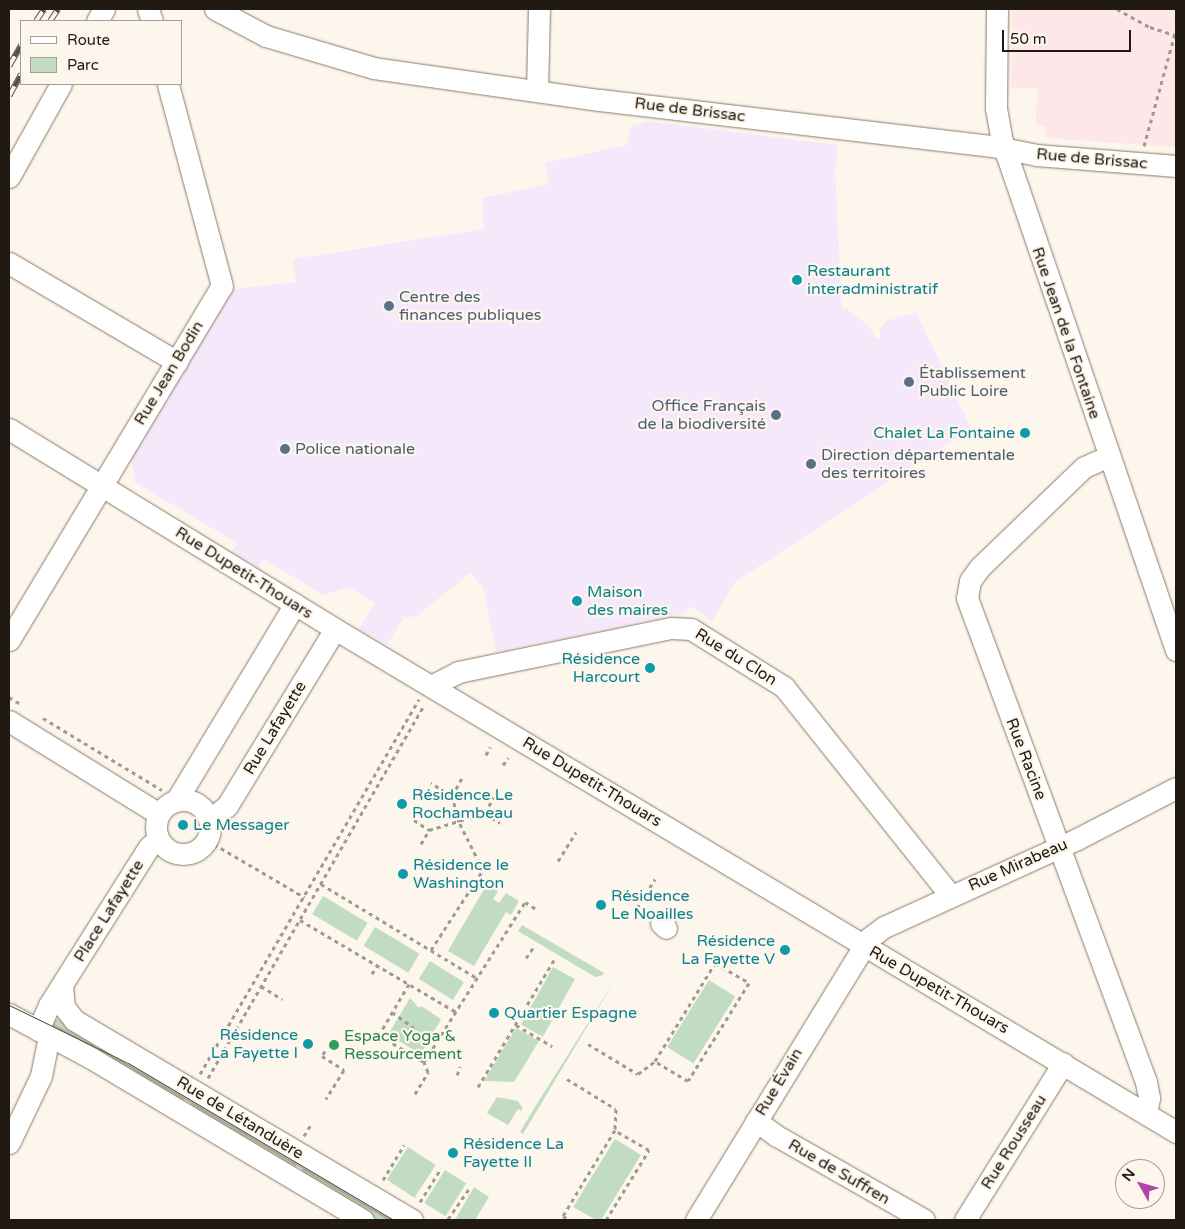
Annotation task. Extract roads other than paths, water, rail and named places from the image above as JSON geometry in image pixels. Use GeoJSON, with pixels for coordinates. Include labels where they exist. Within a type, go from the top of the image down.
{"type":"FeatureCollection","features":[{"type":"Feature","properties":{"kind":"street"},"geometry":{"type":"LineString","coordinates":[[97,20],[104,9]]}},
{"type":"Feature","properties":{"kind":"street","name":"Rue de Brissac"},"geometry":{"type":"LineString","coordinates":[[215,9],[266,36],[374,68],[537,91],[1004,149],[1037,156],[1176,166]]}},
{"type":"Feature","properties":{"kind":"street"},"geometry":{"type":"LineString","coordinates":[[537,91],[539,9]]}},
{"type":"Feature","properties":{"kind":"street","name":"Rue Jean de la Fontaine"},"geometry":{"type":"LineString","coordinates":[[996,9],[996,108],[1004,149],[1176,650]]}},
{"type":"Feature","properties":{"kind":"street"},"geometry":{"type":"LineString","coordinates":[[9,177],[60,85]]}},
{"type":"Feature","properties":{"kind":"street","name":"Rue Jean Bodin"},"geometry":{"type":"LineString","coordinates":[[9,640],[222,286],[168,85]]}},
{"type":"Feature","properties":{"kind":"street"},"geometry":{"type":"LineString","coordinates":[[9,262],[177,362]]}},
{"type":"Feature","properties":{"kind":"street","name":"Rue Dupetit-Thouars"},"geometry":{"type":"LineString","coordinates":[[9,429],[335,629],[1176,1132]]}},
{"type":"Feature","properties":{"kind":"street","name":"Rue Racine"},"geometry":{"type":"LineString","coordinates":[[1109,456],[1084,467],[980,567],[968,589],[969,607],[1060,846],[1148,1090],[1146,1114]]}},
{"type":"Feature","properties":{"kind":"street"},"geometry":{"type":"LineString","coordinates":[[9,721],[168,806],[196,803],[208,830],[198,850],[183,854],[168,850],[158,839],[156,825],[168,806],[295,604]]}},
{"type":"Feature","properties":{"kind":"street","name":"Rue du Clon"},"geometry":{"type":"LineString","coordinates":[[429,685],[458,672],[678,627],[695,631],[780,684],[950,895]]}},
{"type":"Feature","properties":{"kind":"street","name":"Rue Lafayette"},"geometry":{"type":"LineString","coordinates":[[208,830],[227,806],[335,629]]}},
{"type":"Feature","properties":{"kind":"street","name":"Rue Mirabeau"},"geometry":{"type":"LineString","coordinates":[[863,945],[884,927],[1060,846],[1176,788]]}},
{"type":"Feature","properties":{"kind":"street","name":"Place Lafayette"},"geometry":{"type":"LineString","coordinates":[[9,1143],[41,1076],[43,1033],[62,986],[149,847],[158,839]]}},
{"type":"Feature","properties":{"kind":"street","name":"Rue Évain"},"geometry":{"type":"LineString","coordinates":[[696,1220],[863,945]]}},
{"type":"Feature","properties":{"kind":"street","name":"Rue de Létanduère"},"geometry":{"type":"LineString","coordinates":[[62,986],[64,1007],[68,1015],[199,1085],[416,1211]]}},
{"type":"Feature","properties":{"kind":"street"},"geometry":{"type":"LineString","coordinates":[[9,1014],[91,1058],[363,1220]]}},
{"type":"Feature","properties":{"kind":"street","name":"Rue Rousseau"},"geometry":{"type":"LineString","coordinates":[[965,1220],[1063,1063]]}},
{"type":"Feature","properties":{"kind":"street","name":"Rue de Suffren"},"geometry":{"type":"LineString","coordinates":[[756,1121],[786,1141],[924,1220]]}},
{"type":"Feature","properties":{"kind":"tram line"},"geometry":{"type":"LineString","coordinates":[[9,1005],[128,1063],[393,1220]]}},
{"type":"Feature","properties":{"kind":"railway"},"geometry":{"type":"LineString","coordinates":[[37,20],[44,9]]}},
{"type":"Feature","properties":{"kind":"railway"},"geometry":{"type":"LineString","coordinates":[[51,20],[58,9]]}},
{"type":"Feature","properties":{"kind":"railway"},"geometry":{"type":"LineString","coordinates":[[9,66],[20,47]]}},
{"type":"Feature","properties":{"kind":"railway"},"geometry":{"type":"LineString","coordinates":[[9,96],[20,76]]}},
{"type":"Feature","properties":{"kind":"place","name":"Restaurant interadministratif"},"geometry":{"type":"Point","coordinates":[797,280]}},
{"type":"Feature","properties":{"kind":"place","name":"Centre des finances publiques"},"geometry":{"type":"Point","coordinates":[389,306]}},
{"type":"Feature","properties":{"kind":"place","name":"Établissement Public Loire"},"geometry":{"type":"Point","coordinates":[909,382]}},
{"type":"Feature","properties":{"kind":"place","name":"Office Français de la biodiversité"},"geometry":{"type":"Point","coordinates":[776,415]}},
{"type":"Feature","properties":{"kind":"place","name":"Chalet La Fontaine"},"geometry":{"type":"Point","coordinates":[1025,433]}},
{"type":"Feature","properties":{"kind":"place","name":"Police nationale"},"geometry":{"type":"Point","coordinates":[285,449]}},
{"type":"Feature","properties":{"kind":"place","name":"Direction départementale des territoires"},"geometry":{"type":"Point","coordinates":[811,464]}},
{"type":"Feature","properties":{"kind":"place","name":"Maison des maires"},"geometry":{"type":"Point","coordinates":[577,601]}},
{"type":"Feature","properties":{"kind":"place","name":"Résidence Harcourt"},"geometry":{"type":"Point","coordinates":[650,668]}},
{"type":"Feature","properties":{"kind":"place","name":"Résidence Le Rochambeau"},"geometry":{"type":"Point","coordinates":[402,804]}},
{"type":"Feature","properties":{"kind":"place","name":"Le Messager"},"geometry":{"type":"Point","coordinates":[183,825]}},
{"type":"Feature","properties":{"kind":"place","name":"Résidence le Washington"},"geometry":{"type":"Point","coordinates":[403,874]}},
{"type":"Feature","properties":{"kind":"place","name":"Résidence Le Noailles"},"geometry":{"type":"Point","coordinates":[601,905]}},
{"type":"Feature","properties":{"kind":"place","name":"Résidence La Fayette V"},"geometry":{"type":"Point","coordinates":[785,950]}},
{"type":"Feature","properties":{"kind":"place","name":"Quartier Espagne"},"geometry":{"type":"Point","coordinates":[494,1013]}},
{"type":"Feature","properties":{"kind":"place","name":"Résidence La Fayette I"},"geometry":{"type":"Point","coordinates":[308,1044]}},
{"type":"Feature","properties":{"kind":"place","name":"Espace Yoga & Ressourcement"},"geometry":{"type":"Point","coordinates":[334,1045]}},
{"type":"Feature","properties":{"kind":"place","name":"Résidence La Fayette II"},"geometry":{"type":"Point","coordinates":[453,1153]}}]}
